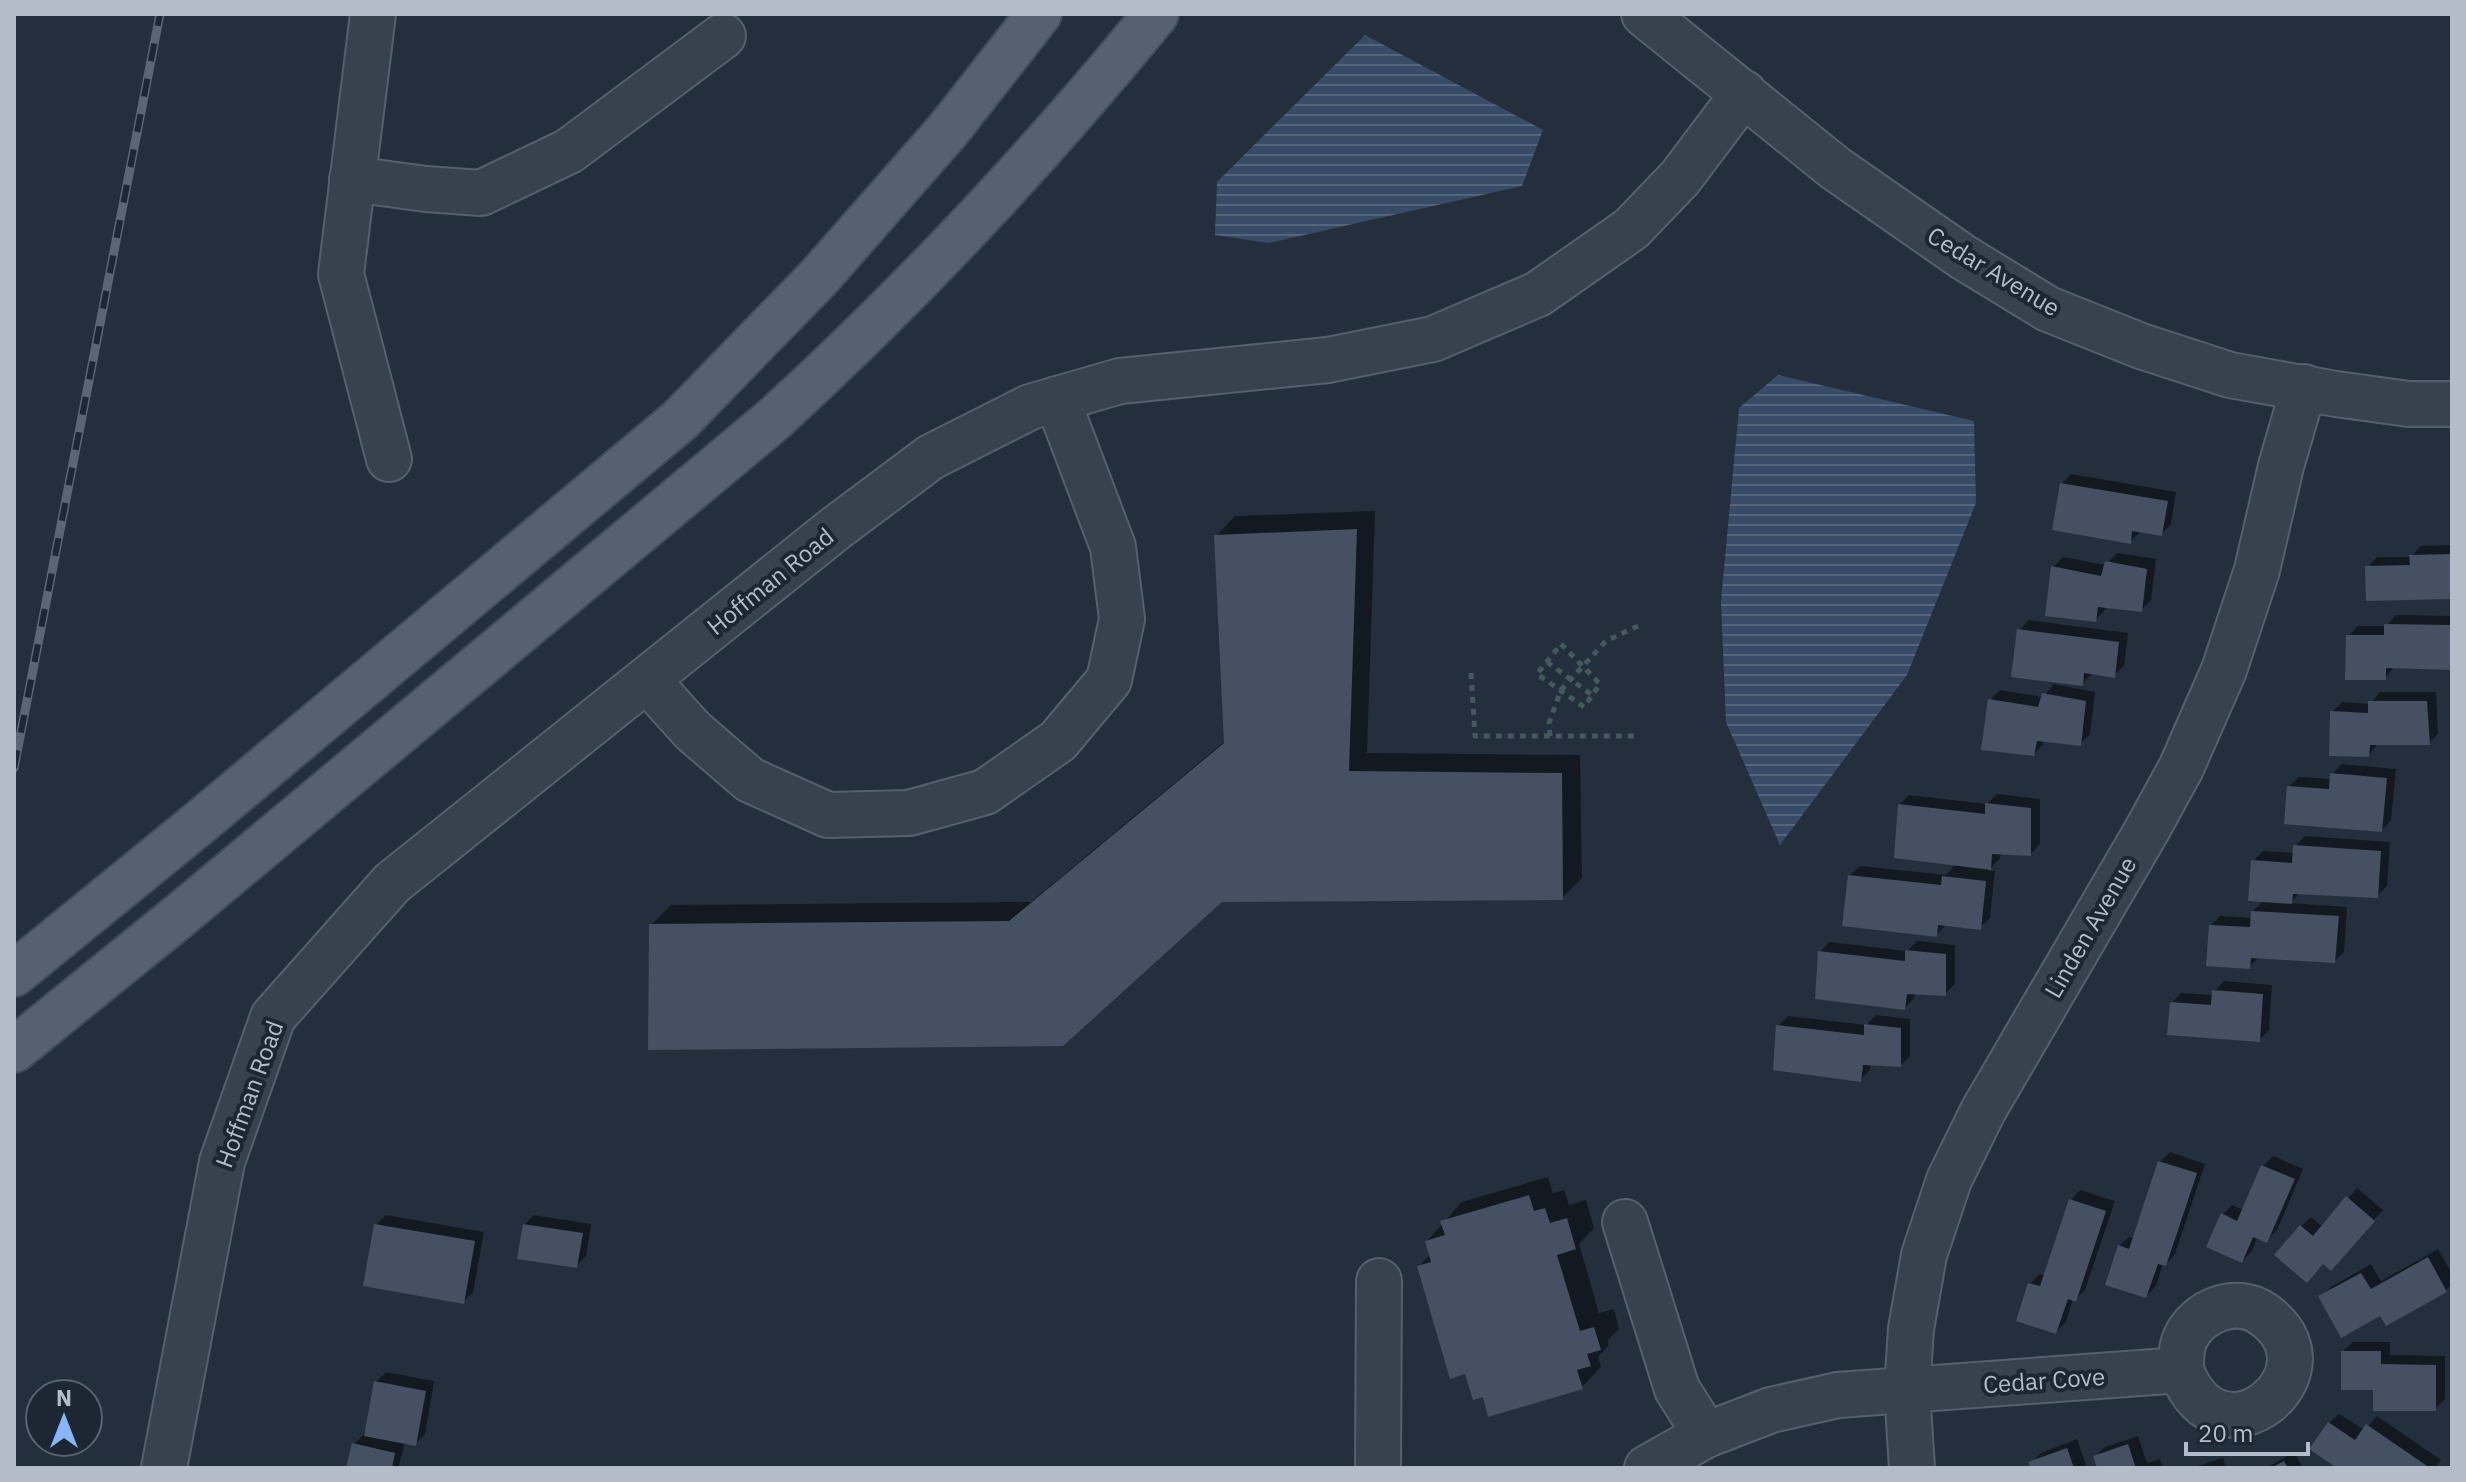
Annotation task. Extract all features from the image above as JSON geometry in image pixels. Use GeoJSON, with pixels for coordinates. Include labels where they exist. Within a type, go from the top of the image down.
{"type":"FeatureCollection","features":[{"type":"Feature","properties":{"kind":"main road"},"geometry":{"type":"LineString","coordinates":[[14,974],[680,420],[820,276],[948,130],[1039,14]]}},
{"type":"Feature","properties":{"kind":"main road"},"geometry":{"type":"LineString","coordinates":[[14,1050],[178,917],[773,420],[946,253],[1082,105],[1156,14]]}},
{"type":"Feature","properties":{"kind":"street"},"geometry":{"type":"LineString","coordinates":[[373,14],[341,274],[389,459]]}},
{"type":"Feature","properties":{"kind":"street","name":"Cedar Avenue"},"geometry":{"type":"LineString","coordinates":[[1644,14],[1835,168],[1963,257],[2048,309],[2141,346],[2230,375],[2409,404],[2452,404]]}},
{"type":"Feature","properties":{"kind":"street"},"geometry":{"type":"LineString","coordinates":[[352,179],[481,193],[569,151],[723,36]]}},
{"type":"Feature","properties":{"kind":"street","name":"Hoffman Road"},"geometry":{"type":"LineString","coordinates":[[164,1468],[222,1162],[273,1017],[392,883],[836,528],[931,457],[1030,407],[1120,381],[1328,360],[1433,339],[1538,294],[1631,229],[1680,178],[1744,93]]}},
{"type":"Feature","properties":{"kind":"street","name":"Linden Avenue"},"geometry":{"type":"LineString","coordinates":[[1912,1468],[1907,1390],[1911,1329],[1924,1255],[1949,1180],[1983,1111],[2181,768],[2224,670],[2257,570],[2281,466],[2304,387]]}},
{"type":"Feature","properties":{"kind":"street"},"geometry":{"type":"LineString","coordinates":[[647,680],[693,731],[750,780],[828,815],[909,813],[985,792],[1058,741],[1109,680],[1122,619],[1113,547],[1057,399]]}},
{"type":"Feature","properties":{"kind":"street"},"geometry":{"type":"LineString","coordinates":[[1625,1222],[1677,1389],[1706,1435]]}},
{"type":"Feature","properties":{"kind":"street"},"geometry":{"type":"LineString","coordinates":[[1378,1468],[1379,1281]]}},
{"type":"Feature","properties":{"kind":"street","name":"Cedar Cove"},"geometry":{"type":"LineString","coordinates":[[1647,1468],[1706,1435],[1771,1410],[1838,1395],[2181,1370]]}},
{"type":"Feature","properties":{"kind":"path"},"geometry":{"type":"LineString","coordinates":[[1550,736],[1549,723],[1561,690],[1606,641],[1640,625]]}},
{"type":"Feature","properties":{"kind":"path"},"geometry":{"type":"LineString","coordinates":[[1561,644],[1600,684],[1584,707],[1537,674],[1547,662],[1561,644]]}},
{"type":"Feature","properties":{"kind":"path"},"geometry":{"type":"LineString","coordinates":[[1547,662],[1592,695]]}},
{"type":"Feature","properties":{"kind":"path"},"geometry":{"type":"LineString","coordinates":[[1471,673],[1475,736],[1639,736]]}},
{"type":"Feature","properties":{"kind":"water"},"geometry":{"type":"Polygon","coordinates":[[[1365,35],[1543,130],[1522,186],[1269,243],[1215,235],[1217,182],[1365,35]]]}},
{"type":"Feature","properties":{"kind":"water"},"geometry":{"type":"Polygon","coordinates":[[[1778,375],[1974,421],[1976,503],[1907,675],[1780,845],[1726,722],[1721,601],[1739,408],[1778,375]]]}},
{"type":"Feature","properties":{"kind":"building"},"geometry":{"type":"Polygon","coordinates":[[[2060,483],[2168,501],[2162,536],[2132,531],[2131,544],[2052,530],[2060,483]]]}},
{"type":"Feature","properties":{"kind":"building"},"geometry":{"type":"Polygon","coordinates":[[[1357,529],[1349,771],[1562,773],[1563,900],[1222,902],[1063,1046],[648,1050],[649,924],[1009,921],[1224,743],[1214,535],[1357,529]]]}},
{"type":"Feature","properties":{"kind":"building"},"geometry":{"type":"Polygon","coordinates":[[[2452,554],[2452,599],[2366,601],[2365,566],[2410,565],[2409,555],[2452,554]]]}},
{"type":"Feature","properties":{"kind":"building"},"geometry":{"type":"Polygon","coordinates":[[[2105,561],[2147,569],[2142,612],[2098,607],[2096,622],[2045,616],[2051,566],[2101,576],[2105,561]]]}},
{"type":"Feature","properties":{"kind":"building"},"geometry":{"type":"Polygon","coordinates":[[[2384,624],[2452,625],[2452,670],[2386,668],[2386,680],[2345,680],[2346,635],[2384,635],[2384,624]]]}},
{"type":"Feature","properties":{"kind":"building"},"geometry":{"type":"Polygon","coordinates":[[[2017,629],[2119,642],[2115,678],[2084,673],[2083,686],[2011,677],[2017,629]]]}},
{"type":"Feature","properties":{"kind":"building"},"geometry":{"type":"Polygon","coordinates":[[[2042,693],[2086,701],[2081,746],[2037,741],[2034,756],[1981,750],[1988,699],[2038,707],[2042,693]]]}},
{"type":"Feature","properties":{"kind":"building"},"geometry":{"type":"Polygon","coordinates":[[[2368,701],[2427,701],[2430,745],[2370,745],[2369,757],[2329,756],[2330,711],[2368,713],[2368,701]]]}},
{"type":"Feature","properties":{"kind":"building"},"geometry":{"type":"Polygon","coordinates":[[[2330,773],[2387,778],[2382,832],[2284,824],[2287,786],[2329,789],[2330,773]]]}},
{"type":"Feature","properties":{"kind":"building"},"geometry":{"type":"Polygon","coordinates":[[[1985,803],[2031,808],[2031,856],[1992,854],[1991,870],[1894,858],[1898,804],[1985,814],[1985,803]]]}},
{"type":"Feature","properties":{"kind":"building"},"geometry":{"type":"Polygon","coordinates":[[[2293,845],[2381,851],[2378,898],[2293,894],[2292,904],[2248,901],[2251,860],[2292,863],[2293,845]]]}},
{"type":"Feature","properties":{"kind":"building"},"geometry":{"type":"Polygon","coordinates":[[[1848,875],[1941,885],[1942,876],[1986,881],[1981,930],[1938,925],[1937,937],[1842,926],[1848,875]]]}},
{"type":"Feature","properties":{"kind":"building"},"geometry":{"type":"Polygon","coordinates":[[[2251,911],[2339,916],[2335,963],[2251,958],[2250,969],[2206,966],[2209,925],[2250,927],[2251,911]]]}},
{"type":"Feature","properties":{"kind":"building"},"geometry":{"type":"Polygon","coordinates":[[[1905,950],[1946,954],[1946,996],[1907,994],[1905,1010],[1815,999],[1818,951],[1905,961],[1905,950]]]}},
{"type":"Feature","properties":{"kind":"building"},"geometry":{"type":"Polygon","coordinates":[[[2212,990],[2263,994],[2260,1042],[2167,1035],[2170,1002],[2211,1005],[2212,990]]]}},
{"type":"Feature","properties":{"kind":"building"},"geometry":{"type":"Polygon","coordinates":[[[1864,1024],[1901,1028],[1901,1067],[1863,1065],[1861,1082],[1773,1070],[1776,1025],[1864,1035],[1864,1024]]]}},
{"type":"Feature","properties":{"kind":"building"},"geometry":{"type":"Polygon","coordinates":[[[2158,1161],[2197,1173],[2166,1266],[2158,1264],[2146,1298],[2105,1285],[2118,1245],[2129,1249],[2158,1161]]]}},
{"type":"Feature","properties":{"kind":"building"},"geometry":{"type":"Polygon","coordinates":[[[2261,1165],[2295,1179],[2267,1243],[2253,1237],[2242,1263],[2206,1247],[2221,1213],[2237,1221],[2261,1165]]]}},
{"type":"Feature","properties":{"kind":"building"},"geometry":{"type":"Polygon","coordinates":[[[1529,1195],[1534,1211],[1545,1208],[1550,1223],[1567,1218],[1576,1249],[1557,1255],[1580,1331],[1594,1327],[1601,1350],[1587,1354],[1591,1366],[1577,1370],[1583,1389],[1488,1417],[1483,1397],[1473,1400],[1465,1374],[1450,1379],[1417,1266],[1431,1262],[1425,1241],[1445,1235],[1440,1221],[1529,1195]]]}},
{"type":"Feature","properties":{"kind":"building"},"geometry":{"type":"Polygon","coordinates":[[[2346,1196],[2375,1221],[2331,1271],[2323,1264],[2307,1283],[2274,1255],[2300,1225],[2313,1236],[2346,1196]]]}},
{"type":"Feature","properties":{"kind":"building"},"geometry":{"type":"Polygon","coordinates":[[[2069,1199],[2106,1211],[2076,1302],[2068,1299],[2056,1334],[2016,1321],[2028,1283],[2040,1286],[2069,1199]]]}},
{"type":"Feature","properties":{"kind":"building"},"geometry":{"type":"Polygon","coordinates":[[[374,1224],[475,1241],[464,1304],[363,1286],[374,1224]]]}},
{"type":"Feature","properties":{"kind":"building"},"geometry":{"type":"Polygon","coordinates":[[[523,1224],[583,1233],[577,1268],[517,1259],[523,1224]]]}},
{"type":"Feature","properties":{"kind":"building"},"geometry":{"type":"Polygon","coordinates":[[[2428,1257],[2447,1292],[2386,1326],[2380,1316],[2341,1338],[2318,1296],[2361,1273],[2371,1289],[2428,1257]]]}},
{"type":"Feature","properties":{"kind":"building"},"geometry":{"type":"Polygon","coordinates":[[[2341,1351],[2381,1351],[2381,1364],[2436,1365],[2436,1411],[2373,1411],[2373,1390],[2341,1390],[2341,1351]]]}},
{"type":"Feature","properties":{"kind":"building"},"geometry":{"type":"Polygon","coordinates":[[[374,1381],[426,1391],[416,1446],[364,1436],[374,1381]]]}},
{"type":"Feature","properties":{"kind":"building"},"geometry":{"type":"Polygon","coordinates":[[[2328,1422],[2355,1440],[2366,1424],[2430,1468],[2337,1468],[2309,1449],[2328,1422]]]}},
{"type":"Feature","properties":{"kind":"building"},"geometry":{"type":"Polygon","coordinates":[[[352,1443],[395,1453],[392,1468],[346,1468],[352,1443]]]}},
{"type":"Feature","properties":{"kind":"building"},"geometry":{"type":"Polygon","coordinates":[[[2128,1444],[2136,1468],[2097,1468],[2093,1456],[2128,1444]]]}},
{"type":"Feature","properties":{"kind":"building"},"geometry":{"type":"Polygon","coordinates":[[[2067,1448],[2074,1468],[2031,1468],[2028,1462],[2067,1448]]]}},
{"type":"Feature","properties":{"kind":"building"},"geometry":{"type":"Polygon","coordinates":[[[2284,1461],[2288,1468],[2271,1468],[2284,1461]]]}},
{"type":"Feature","properties":{"kind":"railway"},"geometry":{"type":"LineString","coordinates":[[14,768],[160,14]]}}]}
